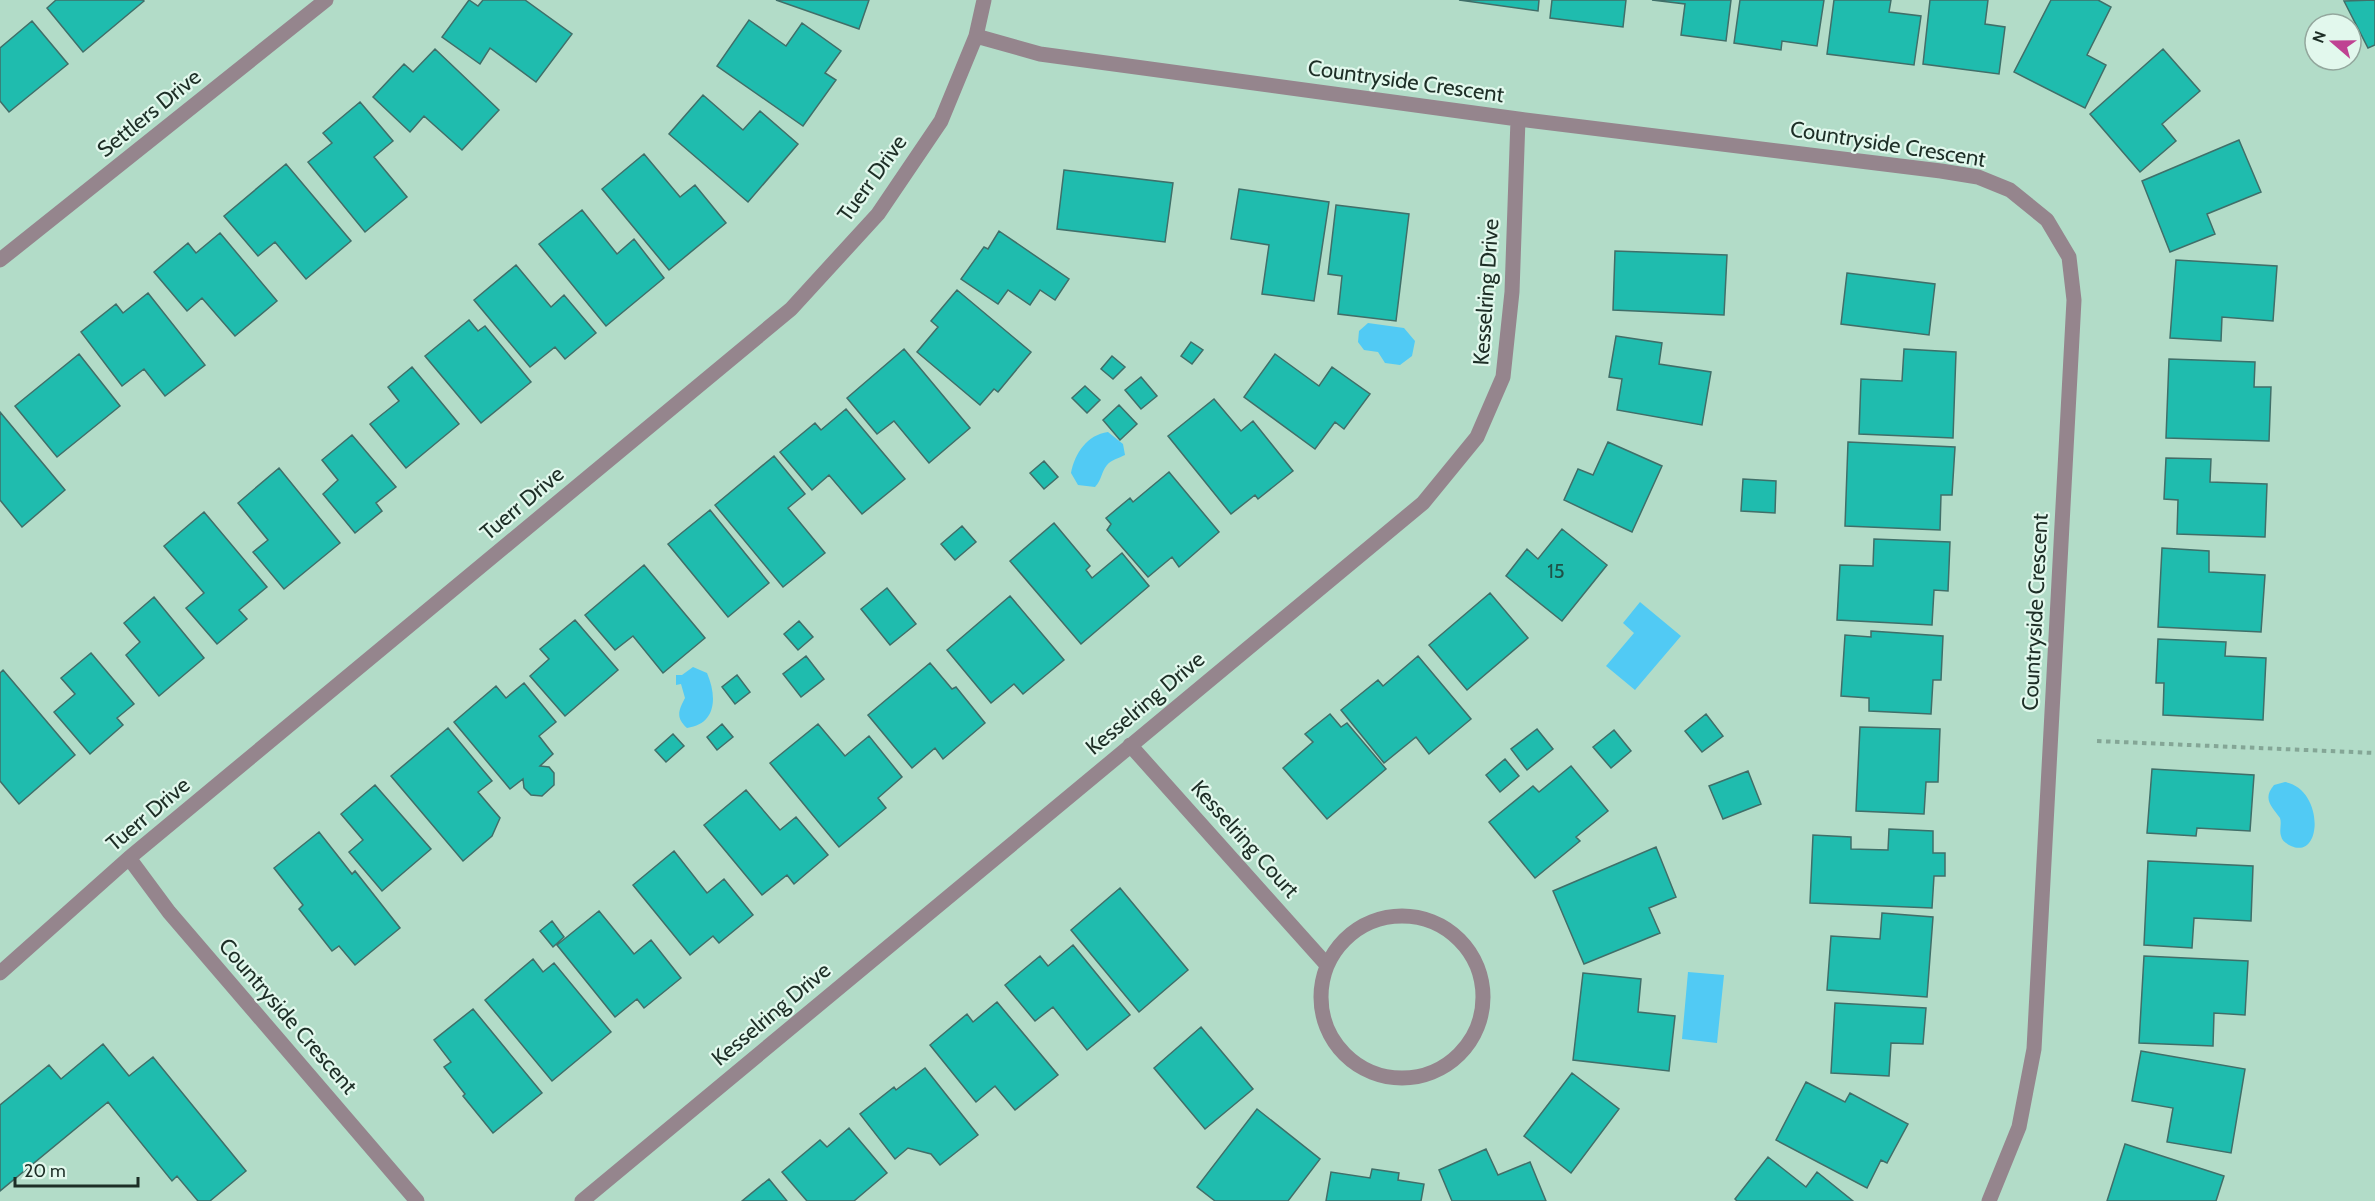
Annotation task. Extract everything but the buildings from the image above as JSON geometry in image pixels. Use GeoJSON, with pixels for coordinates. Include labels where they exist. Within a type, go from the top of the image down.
{"type":"FeatureCollection","features":[{"type":"Feature","properties":{"kind":"street","name":"Settlers Drive"},"geometry":{"type":"LineString","coordinates":[[0,260],[326,0]]}},
{"type":"Feature","properties":{"kind":"street","name":"Tuerr Drive"},"geometry":{"type":"LineString","coordinates":[[0,973],[129,858],[791,309],[879,214],[941,121],[976,36],[984,0]]}},
{"type":"Feature","properties":{"kind":"street","name":"Countryside Crescent"},"geometry":{"type":"LineString","coordinates":[[976,36],[1040,54],[1518,119],[1870,161],[1978,177],[2010,190],[2047,220],[2069,257],[2074,300],[2034,1049],[2019,1127],[1989,1201]]}},
{"type":"Feature","properties":{"kind":"street","name":"Kesselring Drive"},"geometry":{"type":"LineString","coordinates":[[582,1201],[1423,503],[1478,437],[1503,377],[1512,292],[1518,119]]}},
{"type":"Feature","properties":{"kind":"street","name":"Kesselring Court"},"geometry":{"type":"LineString","coordinates":[[1130,745],[1326,964]]}},
{"type":"Feature","properties":{"kind":"street","name":"Countryside Crescent"},"geometry":{"type":"LineString","coordinates":[[129,858],[169,912],[417,1201]]}},
{"type":"Feature","properties":{"kind":"street"},"geometry":{"type":"LineString","coordinates":[[1392,917],[1418,917],[1443,927],[1464,945],[1478,968],[1483,994],[1480,1020],[1468,1045],[1449,1064],[1425,1075],[1399,1079],[1372,1074],[1350,1060],[1332,1040],[1323,1015],[1321,988],[1326,964],[1344,940],[1366,924],[1392,917]]}},
{"type":"Feature","properties":{"kind":"path"},"geometry":{"type":"LineString","coordinates":[[2097,741],[2375,753]]}},
{"type":"Feature","properties":{"kind":"water"},"geometry":{"type":"Polygon","coordinates":[[[1368,323],[1404,328],[1415,341],[1412,356],[1400,365],[1385,363],[1378,352],[1364,350],[1358,342],[1359,331],[1368,323]]]}},
{"type":"Feature","properties":{"kind":"water"},"geometry":{"type":"Polygon","coordinates":[[[1108,432],[1123,444],[1125,455],[1107,465],[1095,487],[1078,485],[1071,473],[1079,452],[1088,441],[1108,432]]]}},
{"type":"Feature","properties":{"kind":"water"},"geometry":{"type":"Polygon","coordinates":[[[1640,602],[1681,636],[1635,690],[1606,666],[1634,633],[1623,623],[1640,602]]]}},
{"type":"Feature","properties":{"kind":"water"},"geometry":{"type":"Polygon","coordinates":[[[693,667],[707,673],[713,699],[712,708],[704,721],[687,728],[680,717],[685,698],[681,684],[676,685],[676,675],[682,675],[693,667]]]}},
{"type":"Feature","properties":{"kind":"water"},"geometry":{"type":"Polygon","coordinates":[[[2285,782],[2298,787],[2307,797],[2312,809],[2315,822],[2313,834],[2309,843],[2302,848],[2291,846],[2282,839],[2280,818],[2270,803],[2270,790],[2274,785],[2285,782]]]}},
{"type":"Feature","properties":{"kind":"water"},"geometry":{"type":"Polygon","coordinates":[[[1688,972],[1724,975],[1717,1043],[1682,1039],[1688,972]]]}}]}
